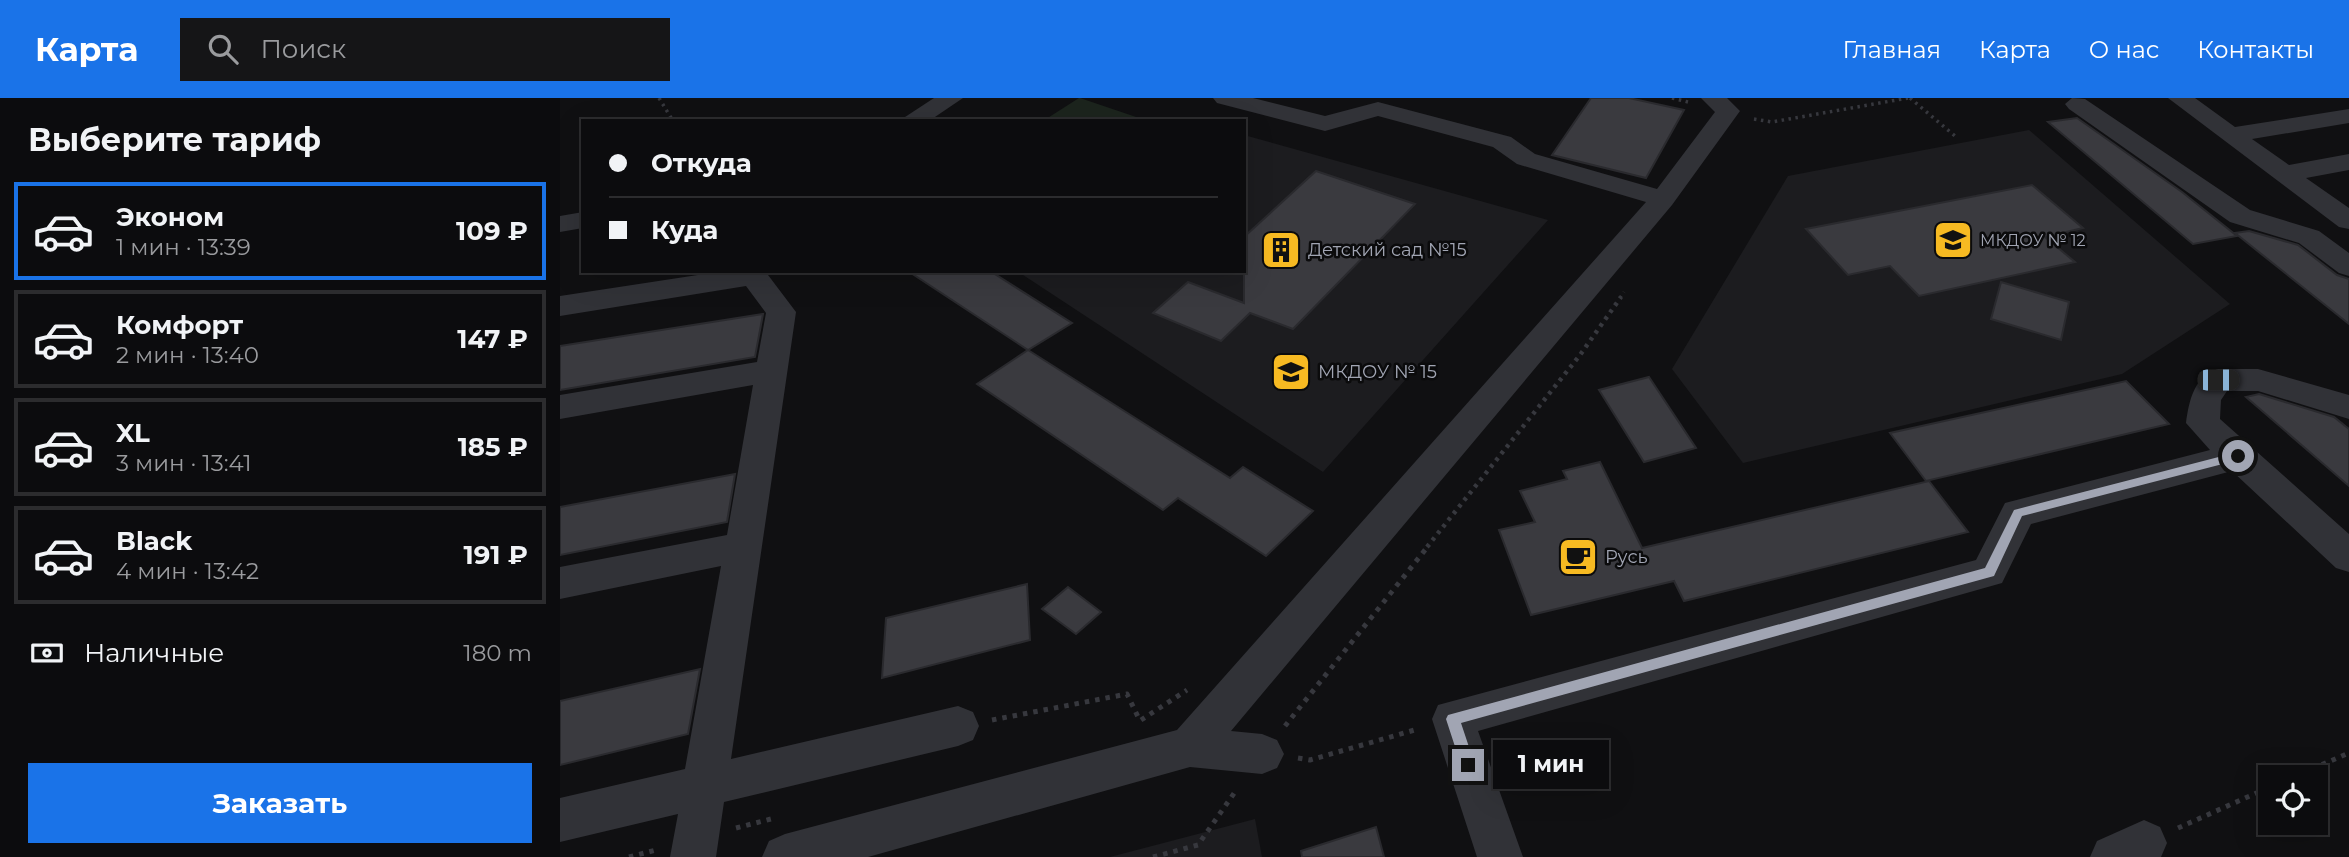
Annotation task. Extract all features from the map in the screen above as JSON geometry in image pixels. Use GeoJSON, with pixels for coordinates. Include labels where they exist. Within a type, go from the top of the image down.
{"type":"FeatureCollection","features":[{"type":"Feature","properties":{"kind":"street"},"geometry":{"type":"LineString","coordinates":[[914,119],[951,98]]}},
{"type":"Feature","properties":{"kind":"street"},"geometry":{"type":"LineString","coordinates":[[1225,98],[1325,124],[1378,109],[1502,142],[1526,159],[1663,199]]}},
{"type":"Feature","properties":{"kind":"street"},"geometry":{"type":"LineString","coordinates":[[2115,98],[2077,104],[2240,216],[2309,237],[2349,267]]}},
{"type":"Feature","properties":{"kind":"street"},"geometry":{"type":"LineString","coordinates":[[2180,98],[2349,221]]}},
{"type":"Feature","properties":{"kind":"street"},"geometry":{"type":"LineString","coordinates":[[1190,747],[1663,199],[1721,105]]}},
{"type":"Feature","properties":{"kind":"street"},"geometry":{"type":"LineString","coordinates":[[2230,135],[2349,116]]}},
{"type":"Feature","properties":{"kind":"street"},"geometry":{"type":"LineString","coordinates":[[2283,174],[2349,162]]}},
{"type":"Feature","properties":{"kind":"street"},"geometry":{"type":"LineString","coordinates":[[560,224],[581,220]]}},
{"type":"Feature","properties":{"kind":"street"},"geometry":{"type":"LineString","coordinates":[[560,306],[751,274],[781,313],[695,848]]}},
{"type":"Feature","properties":{"kind":"street"},"geometry":{"type":"LineString","coordinates":[[560,407],[771,371]]}},
{"type":"Feature","properties":{"kind":"street"},"geometry":{"type":"LineString","coordinates":[[2349,407],[2258,380],[2218,380],[2205,399],[2203,423],[2349,557]]}},
{"type":"Feature","properties":{"kind":"street"},"geometry":{"type":"LineString","coordinates":[[1500,857],[1453,719],[1989,572],[2018,513],[2238,456]]}},
{"type":"Feature","properties":{"kind":"street"},"geometry":{"type":"LineString","coordinates":[[560,583],[743,547]]}},
{"type":"Feature","properties":{"kind":"street"},"geometry":{"type":"LineString","coordinates":[[560,820],[958,726]]}},
{"type":"Feature","properties":{"kind":"street"},"geometry":{"type":"LineString","coordinates":[[785,857],[1190,747],[1262,754]]}},
{"type":"Feature","properties":{"kind":"path"},"geometry":{"type":"LineString","coordinates":[[659,98],[672,119]]}},
{"type":"Feature","properties":{"kind":"path"},"geometry":{"type":"LineString","coordinates":[[1672,98],[1721,105],[1772,122],[1909,98],[1955,136]]}},
{"type":"Feature","properties":{"kind":"path"},"geometry":{"type":"LineString","coordinates":[[1153,857],[1198,845],[1262,754],[1580,355],[1628,287]]}},
{"type":"Feature","properties":{"kind":"path"},"geometry":{"type":"LineString","coordinates":[[1126,724],[1140,720],[1197,684]]}},
{"type":"Feature","properties":{"kind":"path"},"geometry":{"type":"LineString","coordinates":[[958,726],[1127,694],[1140,720]]}},
{"type":"Feature","properties":{"kind":"path"},"geometry":{"type":"LineString","coordinates":[[1310,760],[1453,719]]}},
{"type":"Feature","properties":{"kind":"path"},"geometry":{"type":"LineString","coordinates":[[2320,765],[2349,752]]}},
{"type":"Feature","properties":{"kind":"path"},"geometry":{"type":"LineString","coordinates":[[2129,850],[2258,793]]}},
{"type":"Feature","properties":{"kind":"path"},"geometry":{"type":"LineString","coordinates":[[629,857],[695,848],[777,818]]}},
{"type":"Feature","properties":{"kind":"shaded area"},"geometry":{"type":"Polygon","coordinates":[[[1079,98],[1139,118],[1107,119],[1046,119],[1079,98]]]}},
{"type":"Feature","properties":{"kind":"shaded area","name":"МКДОУ № 12"},"geometry":{"type":"Polygon","coordinates":[[[2029,130],[2230,304],[2122,374],[1743,463],[1672,369],[1788,176],[2029,130]]]}},
{"type":"Feature","properties":{"kind":"shaded area","name":"МКДОУ № 15"},"geometry":{"type":"Polygon","coordinates":[[[1246,136],[1548,220],[1323,472],[1020,273],[1246,273],[1246,136]]]}},
{"type":"Feature","properties":{"kind":"shaded area"},"geometry":{"type":"Polygon","coordinates":[[[1255,819],[1262,857],[1110,857],[1255,819]]]}},
{"type":"Feature","properties":{"kind":"building"},"geometry":{"type":"Polygon","coordinates":[[[1591,98],[1629,98],[1684,110],[1646,178],[1552,155],[1591,98]]]}},
{"type":"Feature","properties":{"kind":"building"},"geometry":{"type":"Polygon","coordinates":[[[2077,118],[2182,192],[2237,236],[2193,244],[2048,122],[2077,118]]]}},
{"type":"Feature","properties":{"kind":"building","name":"Детский сад №15"},"geometry":{"type":"Polygon","coordinates":[[[1316,171],[1415,204],[1293,329],[1250,313],[1221,341],[1153,313],[1188,282],[1244,303],[1246,235],[1316,171]]]}},
{"type":"Feature","properties":{"kind":"building"},"geometry":{"type":"Polygon","coordinates":[[[2032,185],[2083,228],[2045,237],[2075,262],[1919,296],[1890,266],[1848,275],[1806,229],[2032,185]]]}},
{"type":"Feature","properties":{"kind":"building"},"geometry":{"type":"Polygon","coordinates":[[[2249,231],[2298,245],[2337,275],[2349,279],[2349,324],[2235,233],[2249,231]]]}},
{"type":"Feature","properties":{"kind":"building"},"geometry":{"type":"Polygon","coordinates":[[[911,273],[993,273],[1072,323],[1028,350],[911,273]]]}},
{"type":"Feature","properties":{"kind":"building"},"geometry":{"type":"Polygon","coordinates":[[[2001,282],[2069,302],[2061,340],[1991,319],[2001,282]]]}},
{"type":"Feature","properties":{"kind":"building"},"geometry":{"type":"Polygon","coordinates":[[[763,314],[755,357],[560,390],[560,346],[763,314]]]}},
{"type":"Feature","properties":{"kind":"building"},"geometry":{"type":"Polygon","coordinates":[[[1028,350],[1230,478],[1243,467],[1313,511],[1266,556],[1178,498],[1163,510],[977,384],[1028,350]]]}},
{"type":"Feature","properties":{"kind":"building"},"geometry":{"type":"Polygon","coordinates":[[[1649,377],[1696,448],[1644,462],[1599,390],[1649,377]]]}},
{"type":"Feature","properties":{"kind":"building"},"geometry":{"type":"Polygon","coordinates":[[[2126,381],[2169,424],[1926,481],[1890,433],[2126,381]]]}},
{"type":"Feature","properties":{"kind":"building"},"geometry":{"type":"Polygon","coordinates":[[[2259,394],[2334,417],[2349,429],[2349,486],[2246,397],[2259,394]]]}},
{"type":"Feature","properties":{"kind":"building"},"geometry":{"type":"Polygon","coordinates":[[[1600,462],[1642,548],[1929,481],[1968,532],[1684,601],[1674,581],[1531,615],[1499,530],[1535,522],[1520,491],[1567,479],[1563,471],[1600,462]]]}},
{"type":"Feature","properties":{"kind":"building"},"geometry":{"type":"Polygon","coordinates":[[[735,474],[727,522],[560,555],[560,507],[735,474]]]}},
{"type":"Feature","properties":{"kind":"building"},"geometry":{"type":"Polygon","coordinates":[[[1027,584],[1030,640],[882,678],[886,618],[1027,584]]]}},
{"type":"Feature","properties":{"kind":"building"},"geometry":{"type":"Polygon","coordinates":[[[1068,587],[1101,612],[1076,634],[1042,609],[1068,587]]]}},
{"type":"Feature","properties":{"kind":"building"},"geometry":{"type":"Polygon","coordinates":[[[700,669],[688,734],[560,765],[560,701],[700,669]]]}},
{"type":"Feature","properties":{"kind":"building"},"geometry":{"type":"Polygon","coordinates":[[[1533,741],[1546,774],[1504,786],[1492,753],[1533,741]]]}},
{"type":"Feature","properties":{"kind":"building"},"geometry":{"type":"Polygon","coordinates":[[[1376,827],[1384,857],[1302,857],[1301,851],[1376,827]]]}},
{"type":"Feature","properties":{"kind":"place","name":"МКДОУ № 12"},"geometry":{"type":"Point","coordinates":[1953,240]}},
{"type":"Feature","properties":{"kind":"place","name":"Детский сад №15"},"geometry":{"type":"Point","coordinates":[1281,250]}},
{"type":"Feature","properties":{"kind":"place","name":"МКДОУ № 15"},"geometry":{"type":"Point","coordinates":[1291,372]}},
{"type":"Feature","properties":{"kind":"place","name":"Русь"},"geometry":{"type":"Point","coordinates":[1578,557]}},
{"type":"Feature","properties":{"kind":"route"},"geometry":{"type":"LineString","coordinates":[[1468,765],[1453,719],[1989,572],[2018,513],[2238,456]]}}]}
